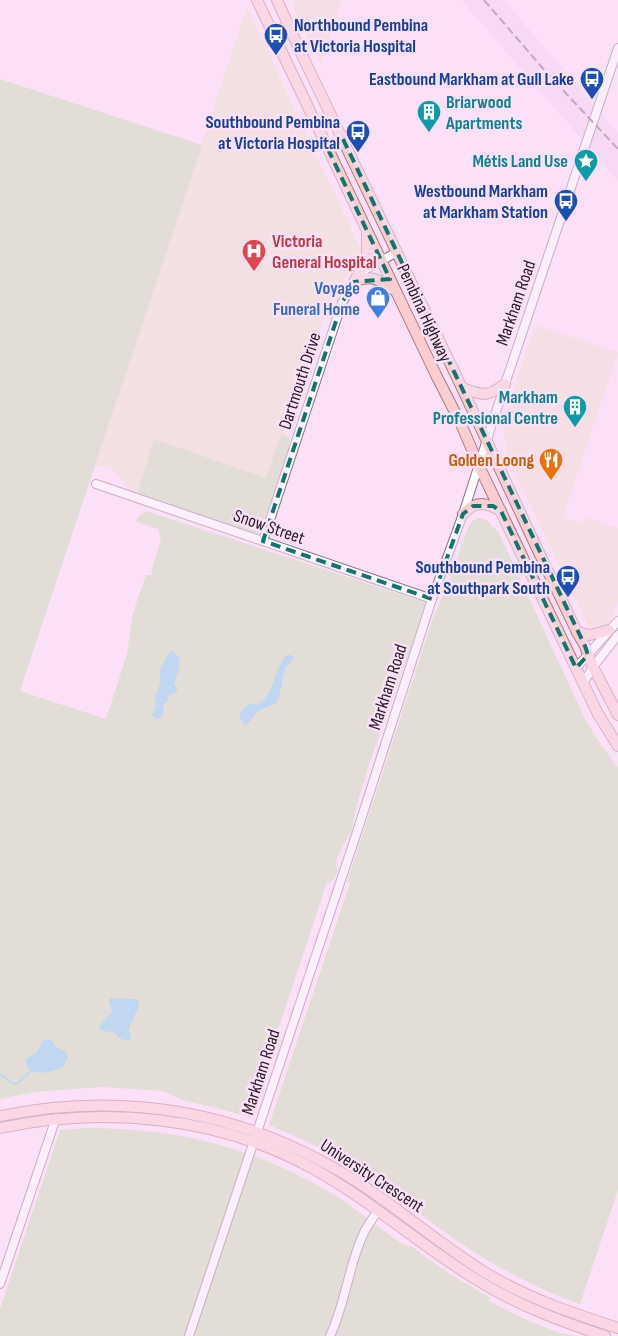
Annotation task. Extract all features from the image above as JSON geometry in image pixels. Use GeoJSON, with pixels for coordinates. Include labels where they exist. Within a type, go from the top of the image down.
{"type":"FeatureCollection","features":[{"type":"Feature","properties":{"kind":"main road","name":"Pembina Highway"},"geometry":{"type":"LineString","coordinates":[[257,0],[461,424],[479,466],[583,684],[598,714],[618,746]]}},
{"type":"Feature","properties":{"kind":"main road","name":"Pembina Highway"},"geometry":{"type":"LineString","coordinates":[[277,0],[585,646],[593,668],[618,715]]}},
{"type":"Feature","properties":{"kind":"main road"},"geometry":{"type":"LineString","coordinates":[[326,145],[343,139]]}},
{"type":"Feature","properties":{"kind":"main road"},"geometry":{"type":"LineString","coordinates":[[354,282],[367,255],[366,229]]}},
{"type":"Feature","properties":{"kind":"main road"},"geometry":{"type":"LineString","coordinates":[[354,282],[362,278],[374,278],[396,290]]}},
{"type":"Feature","properties":{"kind":"main road"},"geometry":{"type":"LineString","coordinates":[[462,388],[484,394],[492,393],[505,384]]}},
{"type":"Feature","properties":{"kind":"main road"},"geometry":{"type":"LineString","coordinates":[[463,514],[479,504],[493,506],[501,511]]}},
{"type":"Feature","properties":{"kind":"main road"},"geometry":{"type":"LineString","coordinates":[[577,632],[590,635],[614,633]]}},
{"type":"Feature","properties":{"kind":"main road","name":"University Crescent"},"geometry":{"type":"LineString","coordinates":[[0,1116],[36,1109],[60,1107],[93,1105],[128,1106],[195,1114],[257,1132],[299,1149],[344,1174],[459,1255],[502,1282],[546,1303],[618,1328]]}},
{"type":"Feature","properties":{"kind":"main road","name":"University Crescent"},"geometry":{"type":"LineString","coordinates":[[0,1128],[56,1118],[106,1116],[156,1120],[200,1127],[253,1142],[311,1168],[349,1190],[464,1272],[496,1292],[546,1315],[605,1336]]}},
{"type":"Feature","properties":{"kind":"street","name":"Markham Road"},"geometry":{"type":"LineString","coordinates":[[188,1336],[356,835],[432,599],[463,514],[618,48]]}},
{"type":"Feature","properties":{"kind":"street","name":"Dartmouth Drive"},"geometry":{"type":"LineString","coordinates":[[263,541],[342,303],[354,282],[366,269],[397,252]]}},
{"type":"Feature","properties":{"kind":"street","name":"Snow Street"},"geometry":{"type":"LineString","coordinates":[[96,484],[432,599]]}},
{"type":"Feature","properties":{"kind":"street"},"geometry":{"type":"LineString","coordinates":[[583,684],[607,651],[618,622]]}},
{"type":"Feature","properties":{"kind":"street"},"geometry":{"type":"LineString","coordinates":[[576,668],[614,633]]}},
{"type":"Feature","properties":{"kind":"street"},"geometry":{"type":"LineString","coordinates":[[0,1284],[56,1118]]}},
{"type":"Feature","properties":{"kind":"street"},"geometry":{"type":"LineString","coordinates":[[330,1336],[338,1316],[358,1245],[378,1211]]}},
{"type":"Feature","properties":{"kind":"highlighted area"},"geometry":{"type":"Polygon","coordinates":[[[343,139],[585,646],[588,655],[576,668],[501,511],[493,506],[473,506],[463,514],[432,599],[263,541],[342,303],[354,282],[390,279],[326,145],[343,139]]]}},
{"type":"Feature","properties":{"kind":"shaded area"},"geometry":{"type":"Polygon","coordinates":[[[294,0],[342,0],[321,65],[292,6],[294,0]]]}},
{"type":"Feature","properties":{"kind":"shaded area"},"geometry":{"type":"Polygon","coordinates":[[[461,0],[504,0],[618,133],[618,181],[461,0]]]}},
{"type":"Feature","properties":{"kind":"shaded area","name":"Victoria General Hospital"},"geometry":{"type":"Polygon","coordinates":[[[247,7],[361,249],[359,259],[340,285],[334,288],[254,528],[129,487],[111,467],[95,466],[247,7]]]}},
{"type":"Feature","properties":{"kind":"shaded area"},"geometry":{"type":"Polygon","coordinates":[[[535,325],[618,352],[563,517],[582,524],[584,517],[618,528],[618,601],[611,622],[589,628],[507,454],[504,430],[505,417],[535,325]]]}},
{"type":"Feature","properties":{"kind":"green space"},"geometry":{"type":"Polygon","coordinates":[[[0,79],[202,145],[20,691],[106,719],[127,654],[133,613],[146,575],[152,575],[153,572],[151,572],[161,539],[158,529],[136,522],[138,517],[146,511],[427,603],[369,765],[357,804],[352,830],[337,857],[336,865],[338,870],[334,879],[329,883],[327,882],[249,1117],[184,1101],[163,1091],[102,1087],[34,1092],[0,1099],[0,79]]]}},
{"type":"Feature","properties":{"kind":"green space"},"geometry":{"type":"Polygon","coordinates":[[[283,434],[290,438],[290,444],[261,530],[257,534],[252,534],[137,494],[154,439],[266,478],[281,435],[283,434]]]}},
{"type":"Feature","properties":{"kind":"green space"},"geometry":{"type":"Polygon","coordinates":[[[479,518],[488,521],[498,531],[585,719],[618,768],[618,1190],[580,1304],[536,1286],[495,1264],[453,1238],[351,1165],[321,1148],[269,1125],[350,883],[347,882],[433,618],[449,582],[468,527],[472,521],[479,518]]]}},
{"type":"Feature","properties":{"kind":"green space"},"geometry":{"type":"Polygon","coordinates":[[[87,1128],[121,1129],[185,1137],[247,1153],[277,1165],[307,1179],[336,1196],[404,1245],[411,1246],[448,1273],[491,1298],[489,1301],[542,1326],[563,1334],[576,1336],[0,1336],[0,1309],[60,1130],[87,1128]]]}},
{"type":"Feature","properties":{"kind":"water"},"geometry":{"type":"Polygon","coordinates":[[[171,651],[176,654],[179,661],[174,684],[177,691],[169,695],[168,701],[164,705],[162,716],[159,719],[152,716],[156,708],[155,697],[161,680],[161,669],[171,651]]]}},
{"type":"Feature","properties":{"kind":"water"},"geometry":{"type":"Polygon","coordinates":[[[287,655],[295,658],[285,668],[277,703],[260,710],[245,725],[241,719],[240,712],[251,703],[257,705],[268,694],[282,660],[287,655]]]}},
{"type":"Feature","properties":{"kind":"water"},"geometry":{"type":"Polygon","coordinates":[[[111,998],[136,999],[139,1003],[128,1030],[131,1033],[129,1041],[121,1039],[113,1032],[102,1031],[99,1028],[112,1011],[109,1001],[111,998]]]}},
{"type":"Feature","properties":{"kind":"water"},"geometry":{"type":"Polygon","coordinates":[[[47,1039],[67,1053],[68,1057],[64,1067],[53,1071],[35,1072],[27,1066],[25,1059],[37,1052],[42,1042],[47,1039]]]}},
{"type":"Feature","properties":{"kind":"waterway"},"geometry":{"type":"LineString","coordinates":[[0,1074],[14,1084],[31,1071]]}},
{"type":"Feature","properties":{"kind":"railway"},"geometry":{"type":"LineString","coordinates":[[484,0],[546,72],[618,149]]}},
{"type":"Feature","properties":{"kind":"place","name":"Northbound Pembina at Victoria Hospital"},"geometry":{"type":"Point","coordinates":[276,56]}},
{"type":"Feature","properties":{"kind":"place","name":"Eastbound Markham at Gull Lake"},"geometry":{"type":"Point","coordinates":[592,100]}},
{"type":"Feature","properties":{"kind":"place","name":"Briarwood Apartments"},"geometry":{"type":"Point","coordinates":[429,133]}},
{"type":"Feature","properties":{"kind":"place","name":"Southbound Pembina at Victoria Hospital"},"geometry":{"type":"Point","coordinates":[358,153]}},
{"type":"Feature","properties":{"kind":"place","name":"Métis Land Use"},"geometry":{"type":"Point","coordinates":[586,182]}},
{"type":"Feature","properties":{"kind":"place","name":"Westbound Markham at Markham Station"},"geometry":{"type":"Point","coordinates":[566,222]}},
{"type":"Feature","properties":{"kind":"place","name":"Victoria General Hospital"},"geometry":{"type":"Point","coordinates":[254,272]}},
{"type":"Feature","properties":{"kind":"place","name":"Voyage Funeral Home"},"geometry":{"type":"Point","coordinates":[378,319]}},
{"type":"Feature","properties":{"kind":"place","name":"Markham Professional Centre"},"geometry":{"type":"Point","coordinates":[575,428]}},
{"type":"Feature","properties":{"kind":"place","name":"Golden Loong"},"geometry":{"type":"Point","coordinates":[551,481]}},
{"type":"Feature","properties":{"kind":"place","name":"Southbound Pembina at Southpark South"},"geometry":{"type":"Point","coordinates":[568,598]}}]}
